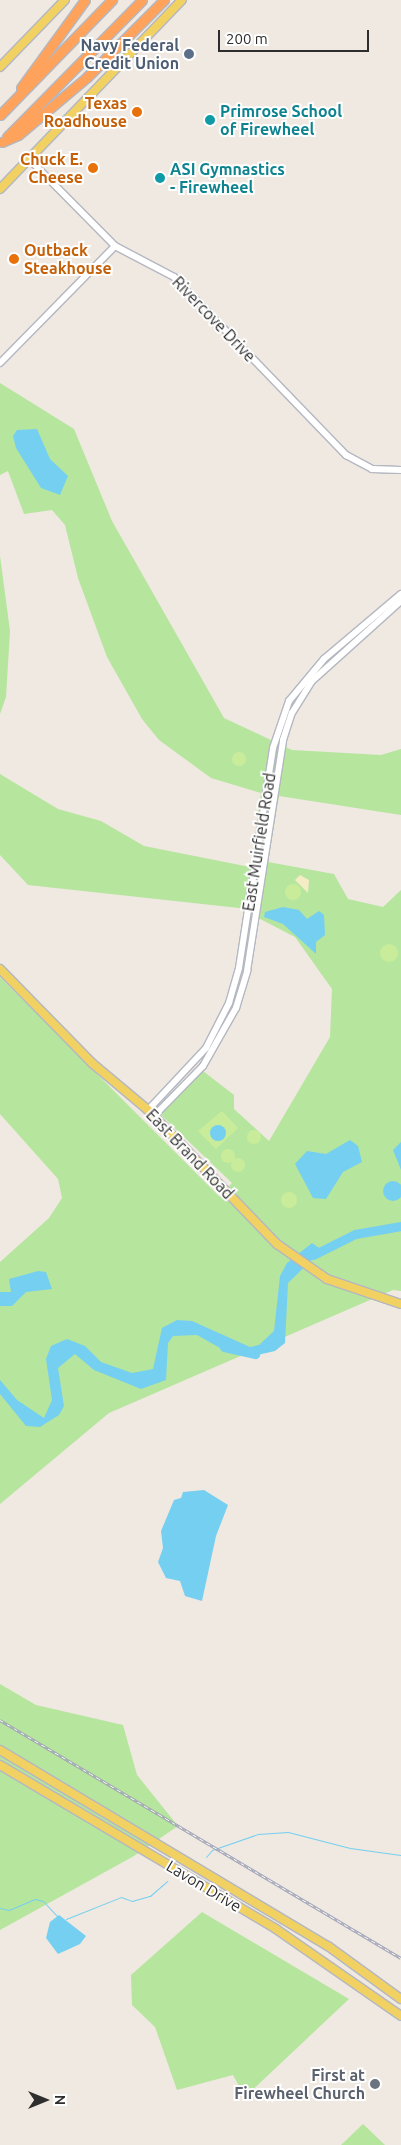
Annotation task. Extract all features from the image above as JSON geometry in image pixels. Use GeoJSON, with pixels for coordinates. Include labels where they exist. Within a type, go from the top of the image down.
{"type":"FeatureCollection","features":[{"type":"Feature","properties":{"kind":"highway"},"geometry":{"type":"LineString","coordinates":[[12,102],[40,58],[85,0]]}},
{"type":"Feature","properties":{"kind":"highway"},"geometry":{"type":"LineString","coordinates":[[0,115],[112,0]]}},
{"type":"Feature","properties":{"kind":"highway"},"geometry":{"type":"LineString","coordinates":[[1,143],[142,0]]}},
{"type":"Feature","properties":{"kind":"highway"},"geometry":{"type":"LineString","coordinates":[[1,143],[18,135],[87,77],[164,0]]}},
{"type":"Feature","properties":{"kind":"main road"},"geometry":{"type":"LineString","coordinates":[[0,67],[65,0]]}},
{"type":"Feature","properties":{"kind":"main road"},"geometry":{"type":"LineString","coordinates":[[0,189],[182,0]]}},
{"type":"Feature","properties":{"kind":"main road","name":"East Brand Road"},"geometry":{"type":"LineString","coordinates":[[0,969],[92,1063],[148,1110],[224,1189],[299,1262],[348,1289],[401,1304]]}},
{"type":"Feature","properties":{"kind":"main road","name":"Lavon Drive"},"geometry":{"type":"LineString","coordinates":[[0,1750],[328,1946],[401,1999]]}},
{"type":"Feature","properties":{"kind":"main road","name":"Lavon Drive"},"geometry":{"type":"LineString","coordinates":[[0,1765],[276,1929],[401,2016]]}},
{"type":"Feature","properties":{"kind":"street","name":"Rivercove Drive"},"geometry":{"type":"LineString","coordinates":[[28,158],[115,246],[174,277],[356,463],[380,471],[401,470]]}},
{"type":"Feature","properties":{"kind":"street"},"geometry":{"type":"LineString","coordinates":[[0,364],[115,246]]}},
{"type":"Feature","properties":{"kind":"street","name":"East Muirfield Road"},"geometry":{"type":"LineString","coordinates":[[148,1110],[206,1048],[229,1003],[239,968],[273,748],[289,701],[324,659],[401,594]]}},
{"type":"Feature","properties":{"kind":"street","name":"East Muirfield Road"},"geometry":{"type":"LineString","coordinates":[[154,1116],[202,1066],[233,1014],[247,971],[289,722],[312,681],[360,635],[401,601]]}},
{"type":"Feature","properties":{"kind":"green space"},"geometry":{"type":"Polygon","coordinates":[[[0,383],[74,429],[112,521],[224,718],[292,750],[381,755],[401,749],[401,815],[279,796],[268,862],[334,874],[348,899],[383,907],[401,890],[401,1291],[393,1290],[109,1413],[0,1504],[0,1262],[49,1218],[62,1198],[58,1179],[0,1114],[0,977],[220,1197],[232,1183],[160,1114],[203,1071],[234,1095],[234,1109],[269,1141],[330,1037],[332,989],[295,937],[239,908],[28,885],[0,855],[0,774],[58,809],[101,821],[144,846],[250,867],[261,793],[211,778],[159,740],[142,719],[107,657],[78,578],[65,525],[52,510],[24,514],[8,471],[0,475],[0,383]]]}},
{"type":"Feature","properties":{"kind":"green space"},"geometry":{"type":"Polygon","coordinates":[[[0,556],[10,631],[6,697],[0,714],[0,556]]]}},
{"type":"Feature","properties":{"kind":"green space"},"geometry":{"type":"Polygon","coordinates":[[[236,752],[242,752],[246,759],[242,766],[236,766],[232,762],[232,756],[236,752]]]}},
{"type":"Feature","properties":{"kind":"green space"},"geometry":{"type":"Polygon","coordinates":[[[293,884],[301,892],[293,900],[285,892],[293,884]]]}},
{"type":"Feature","properties":{"kind":"green space"},"geometry":{"type":"Polygon","coordinates":[[[389,944],[395,947],[398,953],[395,959],[389,962],[383,959],[380,953],[383,947],[389,944]]]}},
{"type":"Feature","properties":{"kind":"green space"},"geometry":{"type":"Polygon","coordinates":[[[222,1111],[238,1128],[216,1149],[198,1131],[222,1111]]]}},
{"type":"Feature","properties":{"kind":"green space"},"geometry":{"type":"Polygon","coordinates":[[[254,1130],[259,1132],[261,1137],[259,1142],[254,1144],[249,1142],[247,1137],[249,1132],[254,1130]]]}},
{"type":"Feature","properties":{"kind":"green space"},"geometry":{"type":"Polygon","coordinates":[[[228,1149],[233,1151],[235,1156],[233,1161],[228,1163],[223,1161],[221,1156],[223,1151],[228,1149]]]}},
{"type":"Feature","properties":{"kind":"green space"},"geometry":{"type":"Polygon","coordinates":[[[238,1158],[243,1160],[245,1165],[243,1170],[238,1172],[233,1170],[231,1165],[233,1160],[238,1158]]]}},
{"type":"Feature","properties":{"kind":"green space"},"geometry":{"type":"Polygon","coordinates":[[[289,1192],[295,1194],[297,1200],[295,1206],[289,1208],[283,1206],[281,1200],[283,1194],[289,1192]]]}},
{"type":"Feature","properties":{"kind":"green space"},"geometry":{"type":"Polygon","coordinates":[[[0,1684],[36,1705],[123,1725],[137,1775],[178,1826],[134,1856],[0,1930],[0,1684]]]}},
{"type":"Feature","properties":{"kind":"green space"},"geometry":{"type":"Polygon","coordinates":[[[202,1912],[349,1999],[245,2097],[233,2075],[177,2090],[155,2027],[132,2005],[131,1975],[202,1912]]]}},
{"type":"Feature","properties":{"kind":"green space"},"geometry":{"type":"Polygon","coordinates":[[[363,2124],[385,2145],[341,2145],[363,2124]]]}},
{"type":"Feature","properties":{"kind":"sand"},"geometry":{"type":"Polygon","coordinates":[[[300,875],[309,880],[308,893],[295,880],[300,875]]]}},
{"type":"Feature","properties":{"kind":"water"},"geometry":{"type":"Polygon","coordinates":[[[37,429],[50,459],[68,476],[60,495],[41,488],[16,448],[13,436],[17,430],[37,429]]]}},
{"type":"Feature","properties":{"kind":"water"},"geometry":{"type":"Polygon","coordinates":[[[283,907],[299,910],[307,919],[319,911],[324,915],[325,935],[316,942],[316,954],[283,924],[264,917],[265,912],[283,907]]]}},
{"type":"Feature","properties":{"kind":"water"},"geometry":{"type":"Polygon","coordinates":[[[218,1125],[224,1127],[226,1133],[224,1139],[218,1141],[212,1139],[210,1133],[212,1127],[218,1125]]]}},
{"type":"Feature","properties":{"kind":"water"},"geometry":{"type":"Polygon","coordinates":[[[350,1140],[358,1146],[362,1162],[343,1172],[326,1199],[313,1198],[295,1164],[307,1151],[326,1154],[350,1140]]]}},
{"type":"Feature","properties":{"kind":"water"},"geometry":{"type":"Polygon","coordinates":[[[401,1142],[401,1170],[393,1150],[401,1142]]]}},
{"type":"Feature","properties":{"kind":"water"},"geometry":{"type":"Polygon","coordinates":[[[393,1181],[400,1184],[403,1191],[400,1198],[393,1201],[386,1198],[383,1191],[386,1184],[393,1181]]]}},
{"type":"Feature","properties":{"kind":"water"},"geometry":{"type":"Polygon","coordinates":[[[312,1243],[322,1250],[288,1283],[285,1343],[275,1351],[253,1356],[220,1348],[197,1335],[173,1336],[168,1343],[166,1380],[141,1389],[94,1370],[75,1354],[58,1368],[64,1406],[59,1415],[40,1427],[26,1426],[0,1394],[0,1380],[17,1400],[44,1418],[52,1400],[46,1359],[51,1346],[67,1339],[85,1346],[101,1362],[132,1373],[153,1369],[162,1328],[177,1320],[192,1321],[250,1347],[259,1345],[274,1331],[280,1276],[287,1263],[312,1243]]]}},
{"type":"Feature","properties":{"kind":"water"},"geometry":{"type":"Polygon","coordinates":[[[38,1271],[46,1272],[52,1289],[26,1292],[12,1306],[0,1306],[0,1292],[11,1292],[9,1279],[38,1271]]]}},
{"type":"Feature","properties":{"kind":"water"},"geometry":{"type":"Polygon","coordinates":[[[204,1490],[228,1505],[216,1536],[202,1601],[185,1596],[180,1581],[166,1578],[158,1562],[163,1548],[161,1531],[174,1500],[181,1498],[183,1492],[204,1490]]]}},
{"type":"Feature","properties":{"kind":"water"},"geometry":{"type":"Polygon","coordinates":[[[59,1915],[86,1936],[80,1944],[58,1954],[46,1938],[50,1922],[59,1915]]]}},
{"type":"Feature","properties":{"kind":"waterway"},"geometry":{"type":"LineString","coordinates":[[313,1255],[355,1234],[401,1226]]}},
{"type":"Feature","properties":{"kind":"waterway"},"geometry":{"type":"LineString","coordinates":[[224,1347],[255,1354]]}},
{"type":"Feature","properties":{"kind":"waterway"},"geometry":{"type":"LineString","coordinates":[[206,1857],[212,1850],[258,1834],[288,1832],[350,1848],[401,1855]]}},
{"type":"Feature","properties":{"kind":"waterway"},"geometry":{"type":"LineString","coordinates":[[66,1919],[121,1897],[132,1901],[150,1896],[167,1881]]}},
{"type":"Feature","properties":{"kind":"waterway"},"geometry":{"type":"LineString","coordinates":[[0,1908],[9,1910],[35,1899],[43,1901],[58,1917]]}},
{"type":"Feature","properties":{"kind":"railway"},"geometry":{"type":"LineString","coordinates":[[0,1720],[401,1958]]}},
{"type":"Feature","properties":{"kind":"place","name":"Navy Federal Credit Union"},"geometry":{"type":"Point","coordinates":[189,54]}},
{"type":"Feature","properties":{"kind":"place","name":"Texas Roadhouse"},"geometry":{"type":"Point","coordinates":[137,112]}},
{"type":"Feature","properties":{"kind":"place","name":"Primrose School of Firewheel"},"geometry":{"type":"Point","coordinates":[210,120]}},
{"type":"Feature","properties":{"kind":"place","name":"Chuck E. Cheese"},"geometry":{"type":"Point","coordinates":[93,168]}},
{"type":"Feature","properties":{"kind":"place","name":"ASI Gymnastics - Firewheel"},"geometry":{"type":"Point","coordinates":[160,178]}},
{"type":"Feature","properties":{"kind":"place","name":"Outback Steakhouse"},"geometry":{"type":"Point","coordinates":[14,259]}},
{"type":"Feature","properties":{"kind":"place","name":"First at Firewheel Church"},"geometry":{"type":"Point","coordinates":[375,2084]}}]}
